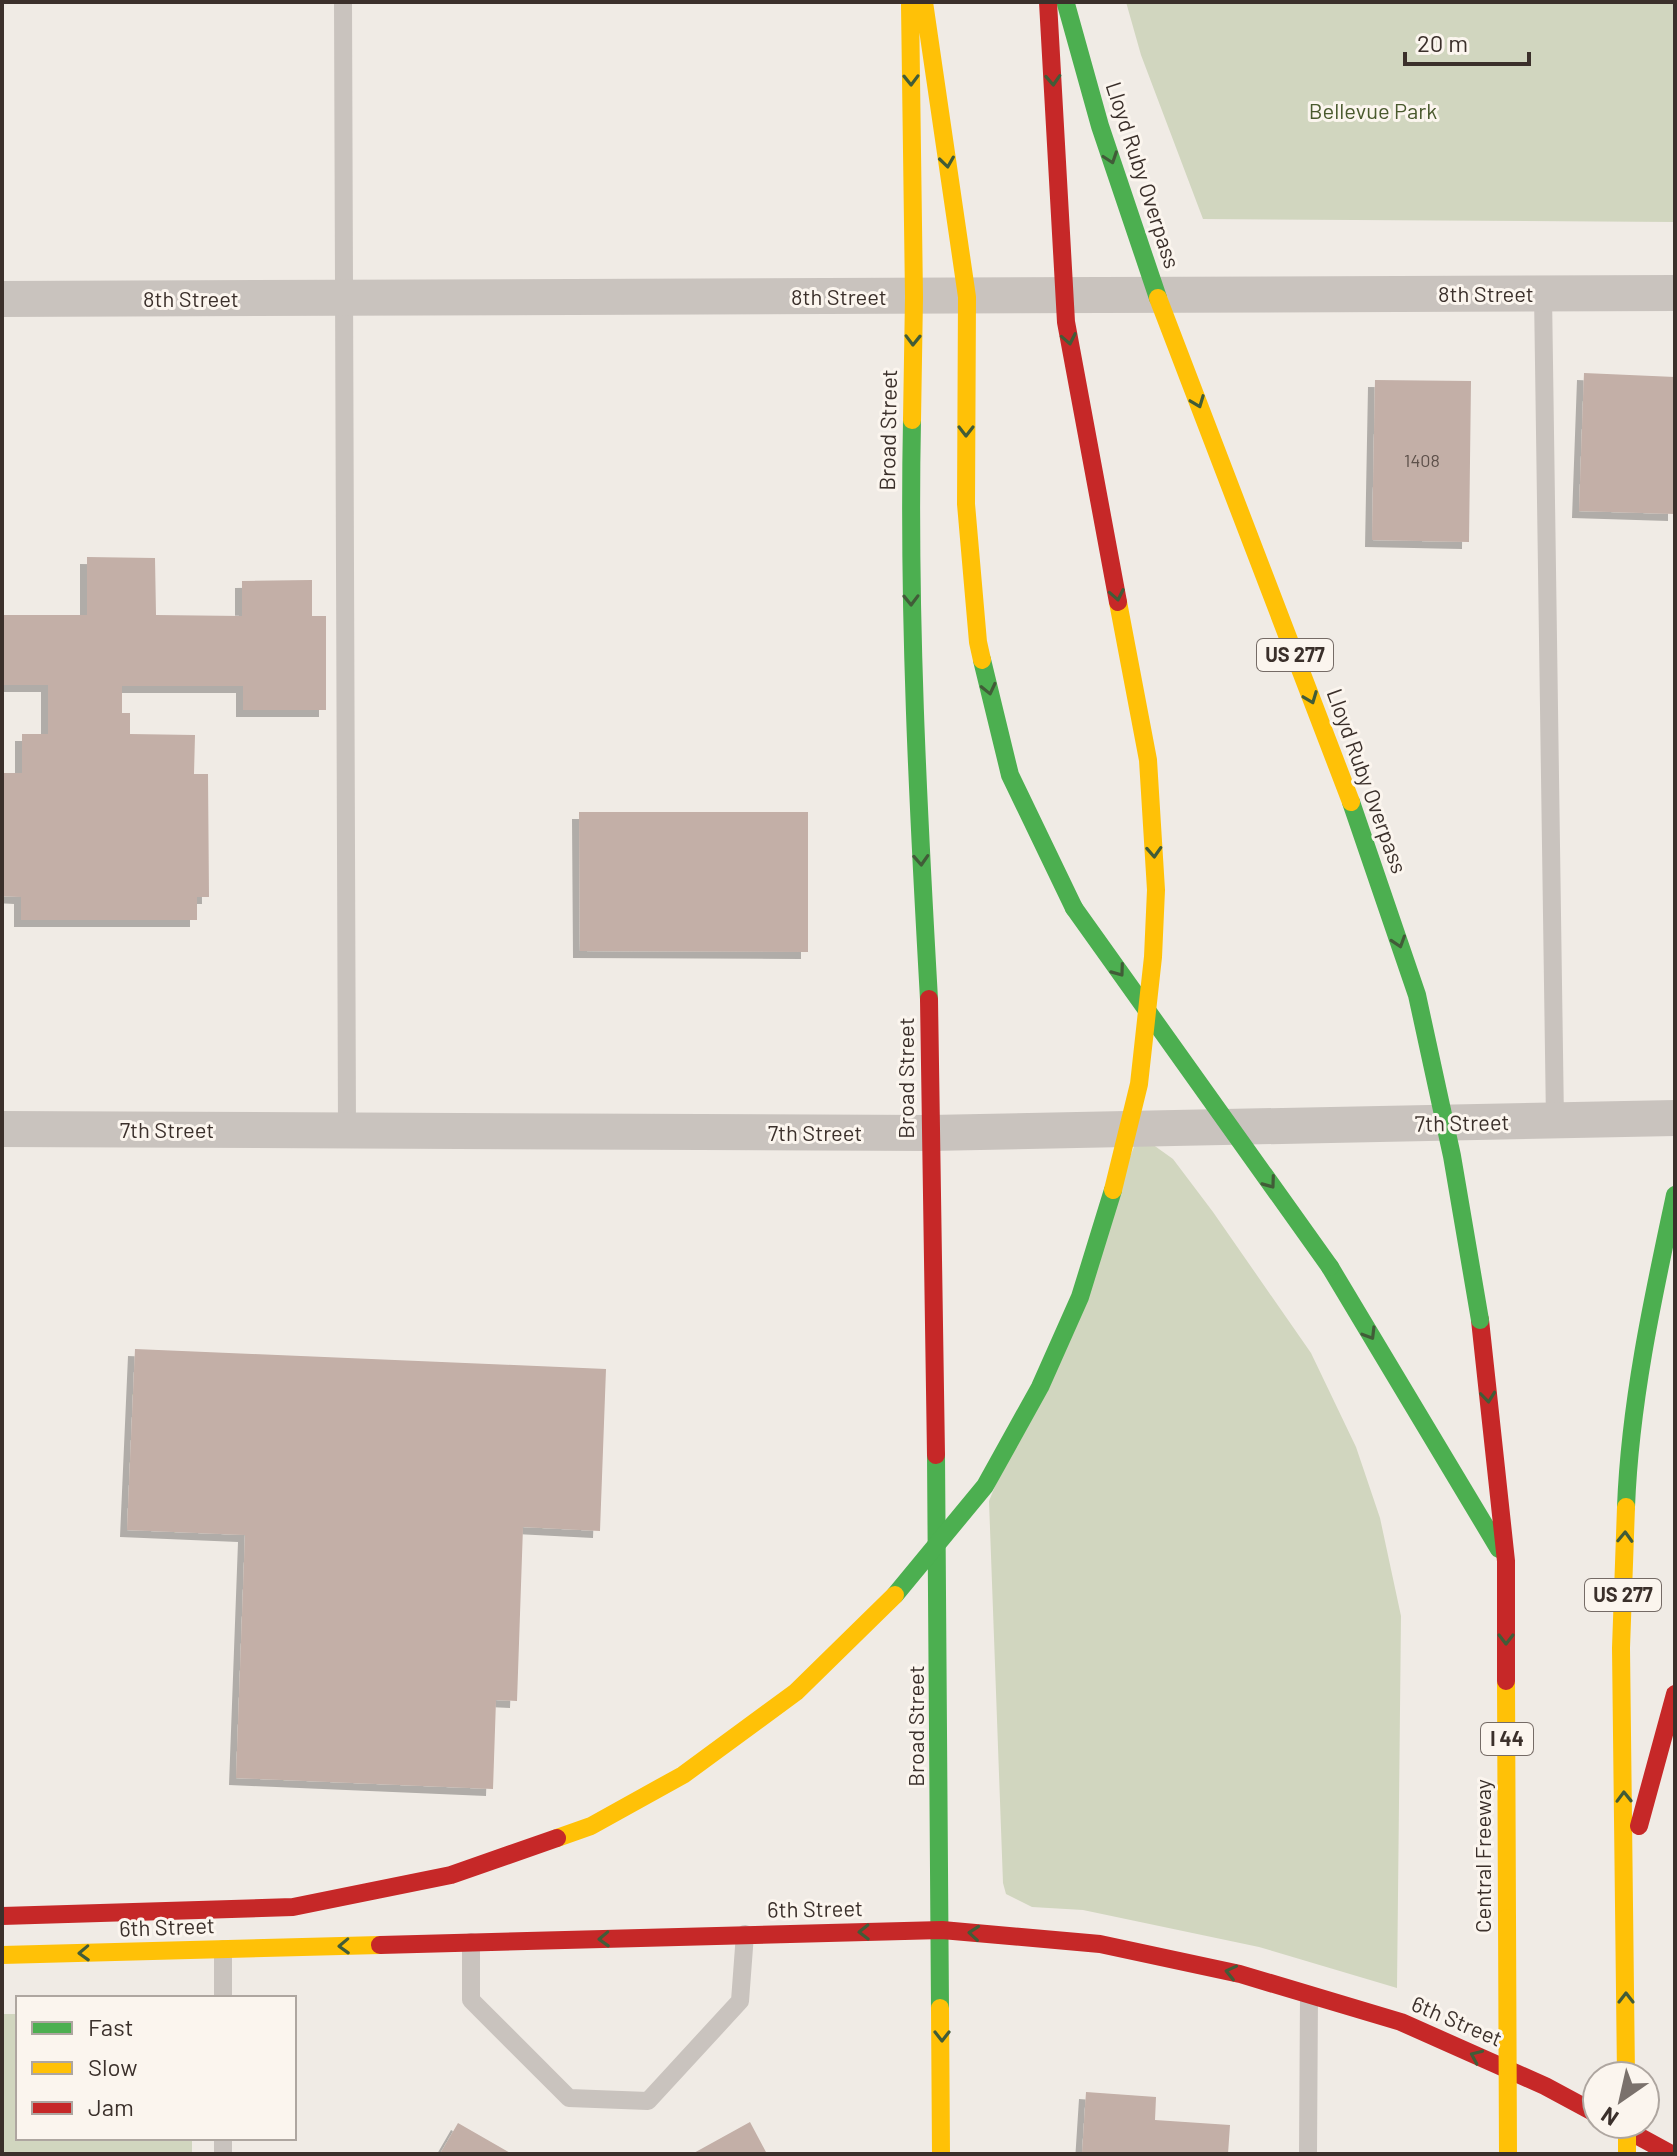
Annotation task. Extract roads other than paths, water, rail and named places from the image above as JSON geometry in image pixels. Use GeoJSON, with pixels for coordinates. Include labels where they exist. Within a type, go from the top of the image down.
{"type":"FeatureCollection","features":[{"type":"Feature","properties":{"kind":"main road","name":"Broad Street"},"geometry":{"type":"LineString","coordinates":[[910,2],[914,297],[909,551],[914,728],[930,1026],[939,1606],[941,2154]]}},
{"type":"Feature","properties":{"kind":"main road"},"geometry":{"type":"LineString","coordinates":[[924,2],[967,297],[966,504],[978,642],[1010,775],[1074,908],[1330,1267],[1506,1561]]}},
{"type":"Feature","properties":{"kind":"main road"},"geometry":{"type":"LineString","coordinates":[[2,1916],[293,1907],[451,1875],[591,1826],[683,1775],[796,1692],[899,1591],[985,1486],[1040,1387],[1080,1297],[1112,1194],[1136,1098],[1153,957],[1156,890],[1148,760],[1066,322],[1048,2]]}},
{"type":"Feature","properties":{"kind":"main road","name":"Lloyd Ruby Overpass"},"geometry":{"type":"LineString","coordinates":[[1066,2],[1100,126],[1163,312],[1365,839],[1417,995],[1452,1156],[1480,1320]]}},
{"type":"Feature","properties":{"kind":"main road","name":"US 277"},"geometry":{"type":"LineString","coordinates":[[1625,1875],[1621,1648],[1627,1477],[1649,1316],[1675,1195]]}},
{"type":"Feature","properties":{"kind":"main road","name":"Central Freeway"},"geometry":{"type":"LineString","coordinates":[[1480,1320],[1506,1561],[1508,2154]]}},
{"type":"Feature","properties":{"kind":"main road"},"geometry":{"type":"LineString","coordinates":[[1626,2060],[1625,1875],[1675,1694]]}},
{"type":"Feature","properties":{"kind":"main road","name":"6th Street"},"geometry":{"type":"LineString","coordinates":[[2,1955],[942,1930],[1100,1944],[1240,1974],[1401,2022],[1545,2086],[1581,2105]]}},
{"type":"Feature","properties":{"kind":"main road"},"geometry":{"type":"LineString","coordinates":[[1645,2140],[1671,2154]]}},
{"type":"Feature","properties":{"kind":"street","name":"8th Street"},"geometry":{"type":"LineString","coordinates":[[2,299],[1675,293]]}},
{"type":"Feature","properties":{"kind":"street","name":"7th Street"},"geometry":{"type":"LineString","coordinates":[[2,1129],[930,1133],[1675,1118]]}},
{"type":"Feature","properties":{"kind":"lane"},"geometry":{"type":"LineString","coordinates":[[343,2],[347,1131]]}},
{"type":"Feature","properties":{"kind":"lane"},"geometry":{"type":"LineString","coordinates":[[1543,294],[1555,1121]]}},
{"type":"Feature","properties":{"kind":"lane"},"geometry":{"type":"LineString","coordinates":[[471,1942],[471,2000],[569,2098],[648,2101],[740,2001],[745,1934]]}},
{"type":"Feature","properties":{"kind":"lane"},"geometry":{"type":"LineString","coordinates":[[223,1949],[223,1996]]}},
{"type":"Feature","properties":{"kind":"lane"},"geometry":{"type":"LineString","coordinates":[[1308,2154],[1309,1995]]}},
{"type":"Feature","properties":{"kind":"park label","name":"Bellevue Park"},"geometry":{"type":"Point","coordinates":[1373,111]}}]}
